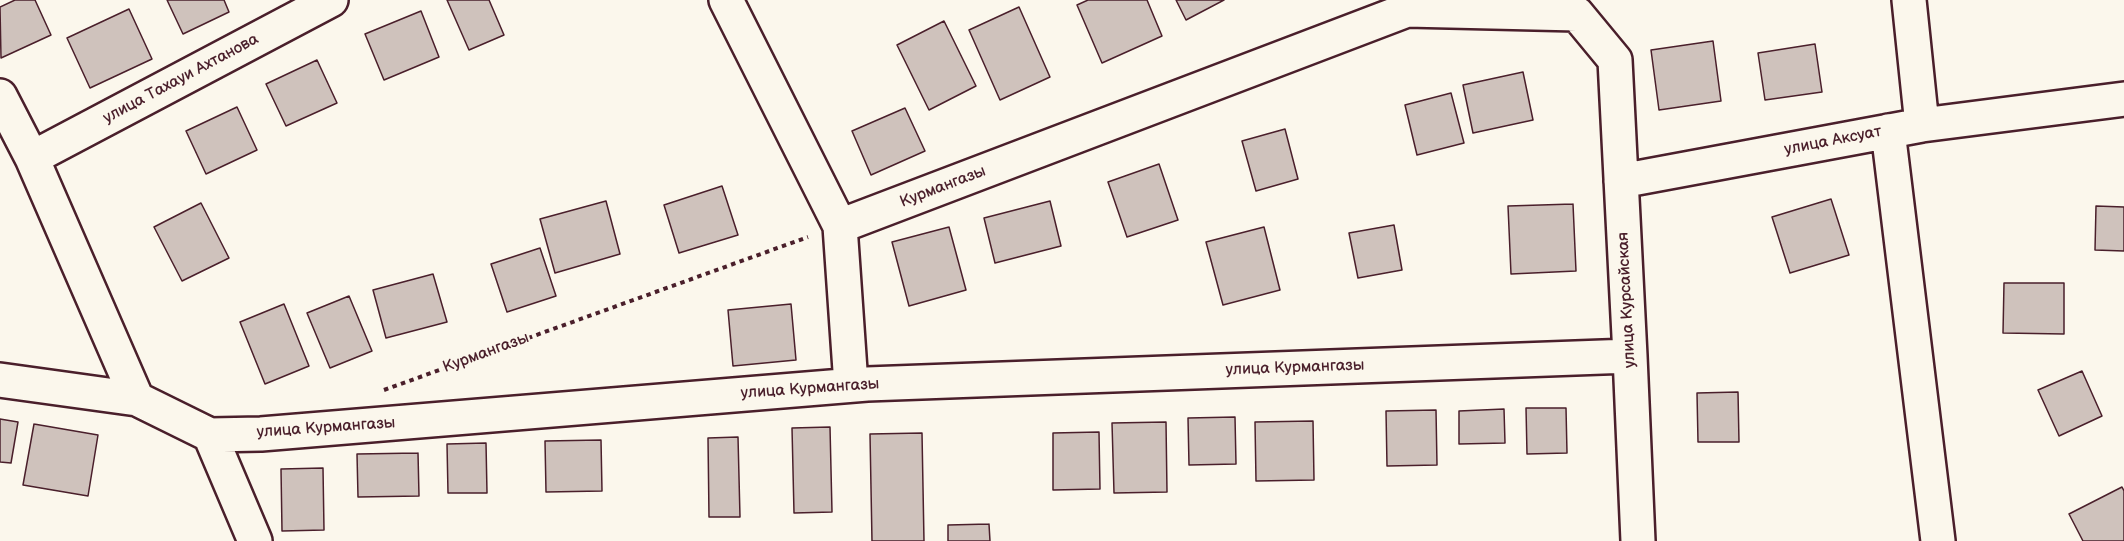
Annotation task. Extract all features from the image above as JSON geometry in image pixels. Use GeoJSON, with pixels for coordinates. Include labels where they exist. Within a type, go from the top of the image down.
{"type":"FeatureCollection","features":[{"type":"Feature","properties":{"kind":"street","name":"улица Тахауи Ахтанова"},"geometry":{"type":"LineString","coordinates":[[32,158],[331,0]]}},
{"type":"Feature","properties":{"kind":"street"},"geometry":{"type":"LineString","coordinates":[[726,0],[840,226],[851,386]]}},
{"type":"Feature","properties":{"kind":"street"},"geometry":{"type":"LineString","coordinates":[[1909,0],[1922,125]]}},
{"type":"Feature","properties":{"kind":"street","name":"Курмангазы"},"geometry":{"type":"LineString","coordinates":[[840,226],[1407,10],[1577,14],[1615,60]]}},
{"type":"Feature","properties":{"kind":"street","name":"улица Курсайская"},"geometry":{"type":"LineString","coordinates":[[1615,60],[1638,541]]}},
{"type":"Feature","properties":{"kind":"street"},"geometry":{"type":"LineString","coordinates":[[0,96],[32,158],[137,399]]}},
{"type":"Feature","properties":{"kind":"street","name":"улица Аксуат"},"geometry":{"type":"LineString","coordinates":[[1621,181],[1922,125],[2124,99]]}},
{"type":"Feature","properties":{"kind":"street"},"geometry":{"type":"LineString","coordinates":[[1888,131],[1938,541]]}},
{"type":"Feature","properties":{"kind":"street","name":"улица Курмангазы"},"geometry":{"type":"LineString","coordinates":[[0,380],[137,399],[210,435],[261,434],[851,386],[1630,356]]}},
{"type":"Feature","properties":{"kind":"street"},"geometry":{"type":"LineString","coordinates":[[210,435],[255,541]]}},
{"type":"Feature","properties":{"kind":"path","name":"Курмангазы"},"geometry":{"type":"LineString","coordinates":[[384,390],[840,226]]}},
{"type":"Feature","properties":{"kind":"building"},"geometry":{"type":"Polygon","coordinates":[[[15,0],[35,0],[51,35],[1,58],[0,7],[15,0]]]}},
{"type":"Feature","properties":{"kind":"building"},"geometry":{"type":"Polygon","coordinates":[[[167,0],[224,0],[229,12],[183,34],[167,0]]]}},
{"type":"Feature","properties":{"kind":"building"},"geometry":{"type":"Polygon","coordinates":[[[447,0],[489,0],[504,35],[469,50],[447,0]]]}},
{"type":"Feature","properties":{"kind":"building"},"geometry":{"type":"Polygon","coordinates":[[[1088,0],[1147,0],[1162,36],[1102,63],[1077,5],[1088,0]]]}},
{"type":"Feature","properties":{"kind":"building"},"geometry":{"type":"Polygon","coordinates":[[[1176,0],[1224,0],[1186,20],[1176,0]]]}},
{"type":"Feature","properties":{"kind":"building"},"geometry":{"type":"Polygon","coordinates":[[[1019,7],[1050,77],[1000,100],[969,30],[1019,7]]]}},
{"type":"Feature","properties":{"kind":"building"},"geometry":{"type":"Polygon","coordinates":[[[129,9],[152,59],[90,88],[67,38],[129,9]]]}},
{"type":"Feature","properties":{"kind":"building"},"geometry":{"type":"Polygon","coordinates":[[[421,11],[439,57],[384,80],[365,34],[421,11]]]}},
{"type":"Feature","properties":{"kind":"building"},"geometry":{"type":"Polygon","coordinates":[[[944,21],[976,86],[929,110],[897,45],[944,21]]]}},
{"type":"Feature","properties":{"kind":"building"},"geometry":{"type":"Polygon","coordinates":[[[1713,41],[1721,101],[1659,110],[1651,50],[1713,41]]]}},
{"type":"Feature","properties":{"kind":"building"},"geometry":{"type":"Polygon","coordinates":[[[1815,44],[1822,92],[1765,100],[1758,53],[1815,44]]]}},
{"type":"Feature","properties":{"kind":"building"},"geometry":{"type":"Polygon","coordinates":[[[317,60],[337,103],[286,126],[266,84],[317,60]]]}},
{"type":"Feature","properties":{"kind":"building"},"geometry":{"type":"Polygon","coordinates":[[[1523,72],[1533,120],[1473,133],[1463,85],[1523,72]]]}},
{"type":"Feature","properties":{"kind":"building"},"geometry":{"type":"Polygon","coordinates":[[[1451,93],[1464,143],[1417,155],[1405,105],[1451,93]]]}},
{"type":"Feature","properties":{"kind":"building"},"geometry":{"type":"Polygon","coordinates":[[[237,107],[257,150],[206,174],[186,131],[237,107]]]}},
{"type":"Feature","properties":{"kind":"building"},"geometry":{"type":"Polygon","coordinates":[[[905,108],[925,151],[871,175],[852,131],[905,108]]]}},
{"type":"Feature","properties":{"kind":"building"},"geometry":{"type":"Polygon","coordinates":[[[1285,129],[1298,179],[1256,191],[1242,141],[1285,129]]]}},
{"type":"Feature","properties":{"kind":"building"},"geometry":{"type":"Polygon","coordinates":[[[1159,164],[1178,220],[1127,237],[1108,182],[1159,164]]]}},
{"type":"Feature","properties":{"kind":"building"},"geometry":{"type":"Polygon","coordinates":[[[722,186],[738,235],[679,253],[664,205],[722,186]]]}},
{"type":"Feature","properties":{"kind":"building"},"geometry":{"type":"Polygon","coordinates":[[[1831,199],[1849,255],[1790,273],[1772,217],[1831,199]]]}},
{"type":"Feature","properties":{"kind":"building"},"geometry":{"type":"Polygon","coordinates":[[[606,201],[620,254],[555,273],[540,219],[606,201]]]}},
{"type":"Feature","properties":{"kind":"building"},"geometry":{"type":"Polygon","coordinates":[[[1050,201],[1061,246],[995,263],[984,218],[1050,201]]]}},
{"type":"Feature","properties":{"kind":"building"},"geometry":{"type":"Polygon","coordinates":[[[201,203],[229,258],[182,281],[154,227],[201,203]]]}},
{"type":"Feature","properties":{"kind":"building"},"geometry":{"type":"Polygon","coordinates":[[[1573,204],[1576,271],[1511,274],[1508,206],[1573,204]]]}},
{"type":"Feature","properties":{"kind":"building"},"geometry":{"type":"Polygon","coordinates":[[[2096,206],[2124,207],[2124,251],[2095,250],[2096,206]]]}},
{"type":"Feature","properties":{"kind":"building"},"geometry":{"type":"Polygon","coordinates":[[[1394,225],[1402,270],[1358,278],[1349,233],[1394,225]]]}},
{"type":"Feature","properties":{"kind":"building"},"geometry":{"type":"Polygon","coordinates":[[[949,227],[966,290],[909,306],[892,242],[949,227]]]}},
{"type":"Feature","properties":{"kind":"building"},"geometry":{"type":"Polygon","coordinates":[[[1264,227],[1280,290],[1223,305],[1206,242],[1264,227]]]}},
{"type":"Feature","properties":{"kind":"building"},"geometry":{"type":"Polygon","coordinates":[[[540,248],[556,296],[507,312],[491,264],[540,248]]]}},
{"type":"Feature","properties":{"kind":"building"},"geometry":{"type":"Polygon","coordinates":[[[433,274],[447,322],[386,338],[373,290],[433,274]]]}},
{"type":"Feature","properties":{"kind":"building"},"geometry":{"type":"Polygon","coordinates":[[[2004,283],[2064,283],[2064,334],[2003,333],[2004,283]]]}},
{"type":"Feature","properties":{"kind":"building"},"geometry":{"type":"Polygon","coordinates":[[[349,296],[372,351],[330,368],[307,313],[349,296]]]}},
{"type":"Feature","properties":{"kind":"building"},"geometry":{"type":"Polygon","coordinates":[[[284,304],[309,366],[265,384],[240,322],[284,304]]]}},
{"type":"Feature","properties":{"kind":"building"},"geometry":{"type":"Polygon","coordinates":[[[791,304],[796,360],[733,366],[728,310],[791,304]]]}},
{"type":"Feature","properties":{"kind":"building"},"geometry":{"type":"Polygon","coordinates":[[[2082,371],[2102,416],[2059,436],[2038,390],[2082,371]]]}},
{"type":"Feature","properties":{"kind":"building"},"geometry":{"type":"Polygon","coordinates":[[[1738,392],[1739,442],[1698,442],[1697,393],[1738,392]]]}},
{"type":"Feature","properties":{"kind":"building"},"geometry":{"type":"Polygon","coordinates":[[[1526,408],[1566,408],[1567,453],[1527,454],[1526,408]]]}},
{"type":"Feature","properties":{"kind":"building"},"geometry":{"type":"Polygon","coordinates":[[[1504,409],[1505,443],[1459,444],[1459,411],[1504,409]]]}},
{"type":"Feature","properties":{"kind":"building"},"geometry":{"type":"Polygon","coordinates":[[[1436,410],[1437,465],[1387,466],[1386,411],[1436,410]]]}},
{"type":"Feature","properties":{"kind":"building"},"geometry":{"type":"Polygon","coordinates":[[[1235,417],[1236,464],[1189,465],[1188,418],[1235,417]]]}},
{"type":"Feature","properties":{"kind":"building"},"geometry":{"type":"Polygon","coordinates":[[[0,419],[18,422],[11,463],[0,462],[0,419]]]}},
{"type":"Feature","properties":{"kind":"building"},"geometry":{"type":"Polygon","coordinates":[[[1313,421],[1314,480],[1256,481],[1255,422],[1313,421]]]}},
{"type":"Feature","properties":{"kind":"building"},"geometry":{"type":"Polygon","coordinates":[[[1166,422],[1167,492],[1114,493],[1112,423],[1166,422]]]}},
{"type":"Feature","properties":{"kind":"building"},"geometry":{"type":"Polygon","coordinates":[[[34,424],[98,435],[88,496],[23,485],[34,424]]]}},
{"type":"Feature","properties":{"kind":"building"},"geometry":{"type":"Polygon","coordinates":[[[830,427],[832,512],[794,513],[792,428],[830,427]]]}},
{"type":"Feature","properties":{"kind":"building"},"geometry":{"type":"Polygon","coordinates":[[[1099,432],[1100,489],[1053,490],[1053,433],[1099,432]]]}},
{"type":"Feature","properties":{"kind":"building"},"geometry":{"type":"Polygon","coordinates":[[[922,433],[924,541],[872,541],[870,434],[922,433]]]}},
{"type":"Feature","properties":{"kind":"building"},"geometry":{"type":"Polygon","coordinates":[[[738,437],[740,517],[709,517],[708,438],[738,437]]]}},
{"type":"Feature","properties":{"kind":"building"},"geometry":{"type":"Polygon","coordinates":[[[601,440],[602,491],[546,492],[545,441],[601,440]]]}},
{"type":"Feature","properties":{"kind":"building"},"geometry":{"type":"Polygon","coordinates":[[[486,443],[487,493],[448,493],[447,444],[486,443]]]}},
{"type":"Feature","properties":{"kind":"building"},"geometry":{"type":"Polygon","coordinates":[[[418,453],[419,496],[358,497],[357,454],[418,453]]]}},
{"type":"Feature","properties":{"kind":"building"},"geometry":{"type":"Polygon","coordinates":[[[323,468],[324,530],[282,531],[281,469],[323,468]]]}},
{"type":"Feature","properties":{"kind":"building"},"geometry":{"type":"Polygon","coordinates":[[[2122,487],[2124,491],[2124,541],[2083,541],[2069,514],[2122,487]]]}},
{"type":"Feature","properties":{"kind":"building"},"geometry":{"type":"Polygon","coordinates":[[[989,524],[990,541],[948,541],[948,525],[989,524]]]}}]}
